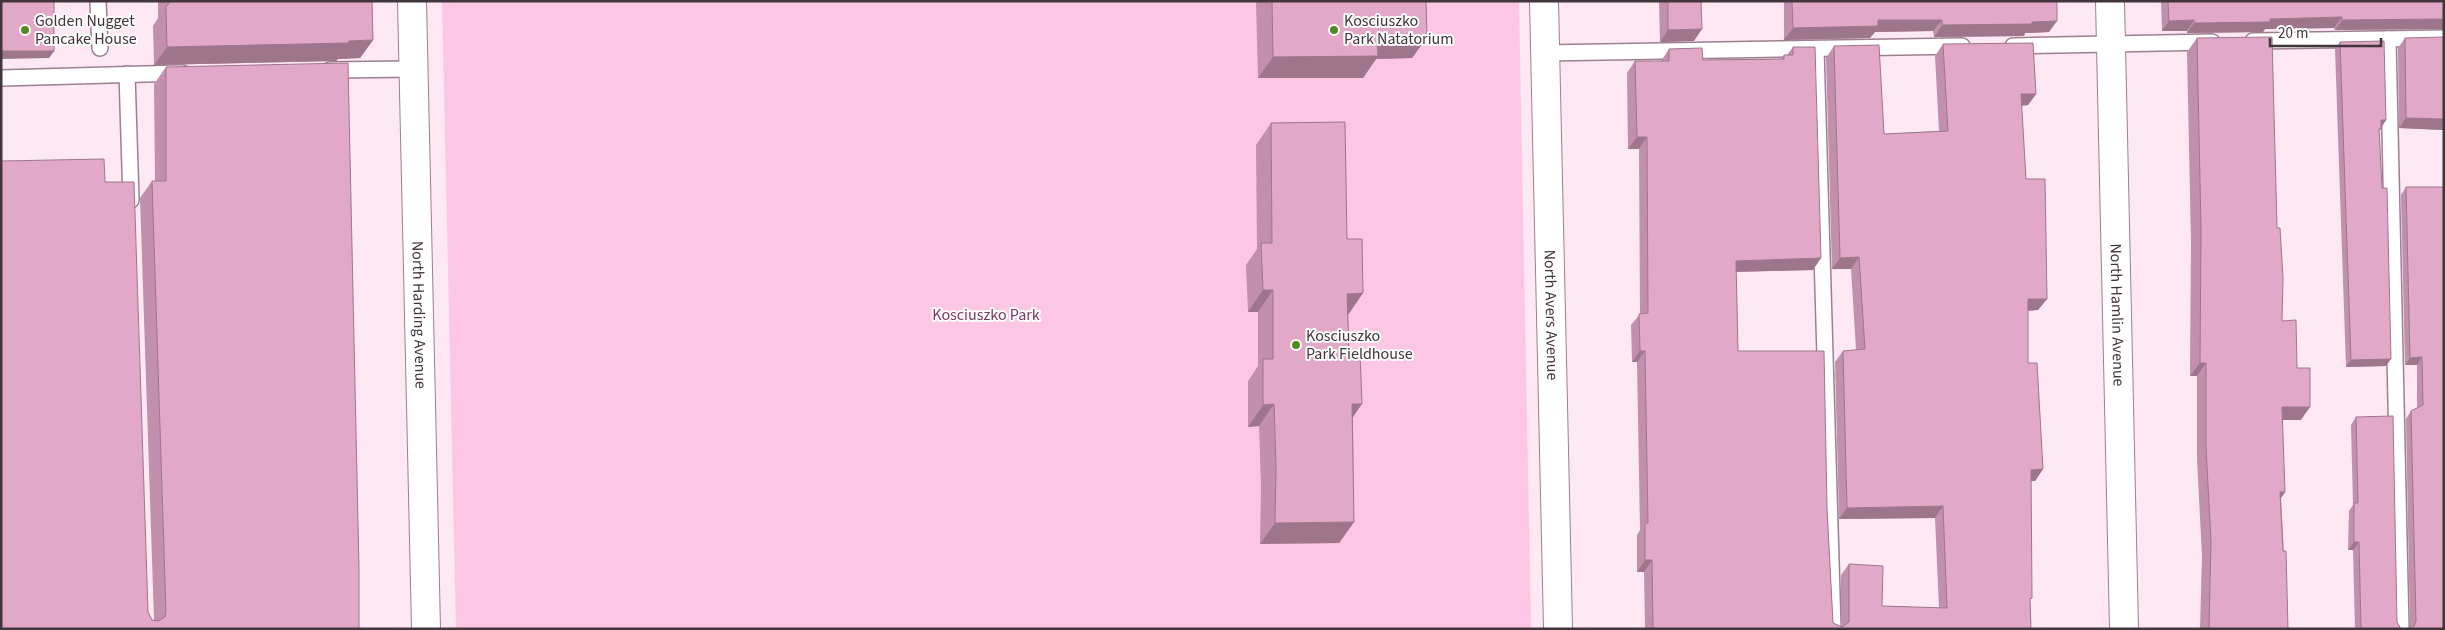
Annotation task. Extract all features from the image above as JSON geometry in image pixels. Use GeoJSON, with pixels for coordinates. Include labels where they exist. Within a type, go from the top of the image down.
{"type":"FeatureCollection","features":[{"type":"Feature","properties":{"kind":"street","name":"North Harding Avenue"},"geometry":{"type":"LineString","coordinates":[[412,1],[426,629]]}},
{"type":"Feature","properties":{"kind":"street","name":"North Avers Avenue"},"geometry":{"type":"LineString","coordinates":[[1544,1],[1558,629]]}},
{"type":"Feature","properties":{"kind":"street","name":"North Hamlin Avenue"},"geometry":{"type":"LineString","coordinates":[[2110,1],[2124,629]]}},
{"type":"Feature","properties":{"kind":"lane"},"geometry":{"type":"LineString","coordinates":[[98,1],[100,48]]}},
{"type":"Feature","properties":{"kind":"lane"},"geometry":{"type":"LineString","coordinates":[[2000,46],[2444,38]]}},
{"type":"Feature","properties":{"kind":"lane"},"geometry":{"type":"LineString","coordinates":[[2388,39],[2402,629]]}},
{"type":"Feature","properties":{"kind":"lane"},"geometry":{"type":"LineString","coordinates":[[1546,54],[1980,46]]}},
{"type":"Feature","properties":{"kind":"lane"},"geometry":{"type":"LineString","coordinates":[[1816,48],[1833,629]]}},
{"type":"Feature","properties":{"kind":"lane"},"geometry":{"type":"LineString","coordinates":[[317,71],[413,69]]}},
{"type":"Feature","properties":{"kind":"lane"},"geometry":{"type":"LineString","coordinates":[[1,78],[197,73]]}},
{"type":"Feature","properties":{"kind":"lane"},"geometry":{"type":"LineString","coordinates":[[127,74],[132,213]]}},
{"type":"Feature","properties":{"kind":"green space","name":"Kosciuszko Park"},"geometry":{"type":"Polygon","coordinates":[[[442,1],[1519,1],[1531,629],[456,629],[442,1]]]}},
{"type":"Feature","properties":{"kind":"building","name":"Golden Nugget Pancake House"},"geometry":{"type":"Polygon","coordinates":[[[1,1],[54,1],[54,51],[1,51],[1,1]]]}},
{"type":"Feature","properties":{"kind":"building"},"geometry":{"type":"Polygon","coordinates":[[[171,1],[372,1],[373,40],[349,41],[349,43],[167,47],[166,7],[171,1]]]}},
{"type":"Feature","properties":{"kind":"building","name":"Kosciuszko Park Natatorium"},"geometry":{"type":"Polygon","coordinates":[[[1272,1],[1426,1],[1427,37],[1377,38],[1378,56],[1273,57],[1272,1]]]}},
{"type":"Feature","properties":{"kind":"building"},"geometry":{"type":"Polygon","coordinates":[[[1668,1],[1701,1],[1702,29],[1668,30],[1668,1]]]}},
{"type":"Feature","properties":{"kind":"building"},"geometry":{"type":"Polygon","coordinates":[[[1792,1],[2057,1],[2057,21],[2032,22],[2032,24],[1942,25],[1942,20],[1878,20],[1878,26],[1793,28],[1792,1]]]}},
{"type":"Feature","properties":{"kind":"building"},"geometry":{"type":"Polygon","coordinates":[[[2168,1],[2444,1],[2444,19],[2342,20],[2342,17],[2270,19],[2270,22],[2194,23],[2194,20],[2169,21],[2168,1]]]}},
{"type":"Feature","properties":{"kind":"building"},"geometry":{"type":"Polygon","coordinates":[[[2272,37],[2277,228],[2280,228],[2283,278],[2282,321],[2296,320],[2297,368],[2310,368],[2310,407],[2282,407],[2285,492],[2280,492],[2283,551],[2286,551],[2288,629],[2209,629],[2211,542],[2206,447],[2206,363],[2200,363],[2201,229],[2197,38],[2272,37]]]}},
{"type":"Feature","properties":{"kind":"building"},"geometry":{"type":"Polygon","coordinates":[[[2444,37],[2444,119],[2406,118],[2405,38],[2444,37]]]}},
{"type":"Feature","properties":{"kind":"building"},"geometry":{"type":"Polygon","coordinates":[[[2384,41],[2386,120],[2381,120],[2381,129],[2379,129],[2382,188],[2387,188],[2391,359],[2351,360],[2340,42],[2384,41]]]}},
{"type":"Feature","properties":{"kind":"building"},"geometry":{"type":"Polygon","coordinates":[[[2033,43],[2036,94],[2021,94],[2026,179],[2045,179],[2047,299],[2028,299],[2028,363],[2037,363],[2043,469],[2031,470],[2031,629],[1653,629],[1652,560],[1645,560],[1645,523],[1648,523],[1645,351],[1640,351],[1639,314],[1648,313],[1647,137],[1637,137],[1635,61],[1669,61],[1669,49],[1702,48],[1703,60],[1784,59],[1784,55],[1793,55],[1793,47],[1815,47],[1821,258],[1736,261],[1738,351],[1824,351],[1827,508],[1833,623],[1842,627],[1849,622],[1849,564],[1883,566],[1882,606],[1947,608],[1943,506],[1847,508],[1843,351],[1865,349],[1859,257],[1840,258],[1834,46],[1879,45],[1884,134],[1948,131],[1943,44],[2033,43]]]}},
{"type":"Feature","properties":{"kind":"building"},"geometry":{"type":"Polygon","coordinates":[[[348,63],[359,629],[1,629],[1,161],[104,159],[105,182],[134,182],[148,612],[152,620],[158,621],[165,617],[166,612],[152,181],[166,181],[166,67],[348,63]]]}},
{"type":"Feature","properties":{"kind":"building","name":"Kosciuszko Park Fieldhouse"},"geometry":{"type":"Polygon","coordinates":[[[1345,122],[1347,239],[1362,239],[1363,293],[1347,294],[1349,354],[1360,353],[1362,404],[1352,404],[1354,522],[1275,523],[1274,404],[1263,405],[1263,359],[1273,359],[1273,290],[1263,290],[1261,243],[1272,243],[1271,123],[1345,122]]]}},
{"type":"Feature","properties":{"kind":"building"},"geometry":{"type":"Polygon","coordinates":[[[2406,187],[2444,187],[2444,629],[2410,629],[2416,621],[2411,411],[2423,405],[2422,357],[2410,358],[2406,187]]]}},
{"type":"Feature","properties":{"kind":"building"},"geometry":{"type":"Polygon","coordinates":[[[2393,416],[2397,622],[2401,629],[2361,629],[2359,542],[2354,542],[2354,503],[2358,503],[2356,417],[2393,416]]]}},
{"type":"Feature","properties":{"kind":"place","name":"Golden Nugget Pancake House"},"geometry":{"type":"Point","coordinates":[25,30]}},
{"type":"Feature","properties":{"kind":"place","name":"Kosciuszko Park Natatorium"},"geometry":{"type":"Point","coordinates":[1334,30]}},
{"type":"Feature","properties":{"kind":"place","name":"Kosciuszko Park Fieldhouse"},"geometry":{"type":"Point","coordinates":[1296,345]}}]}
